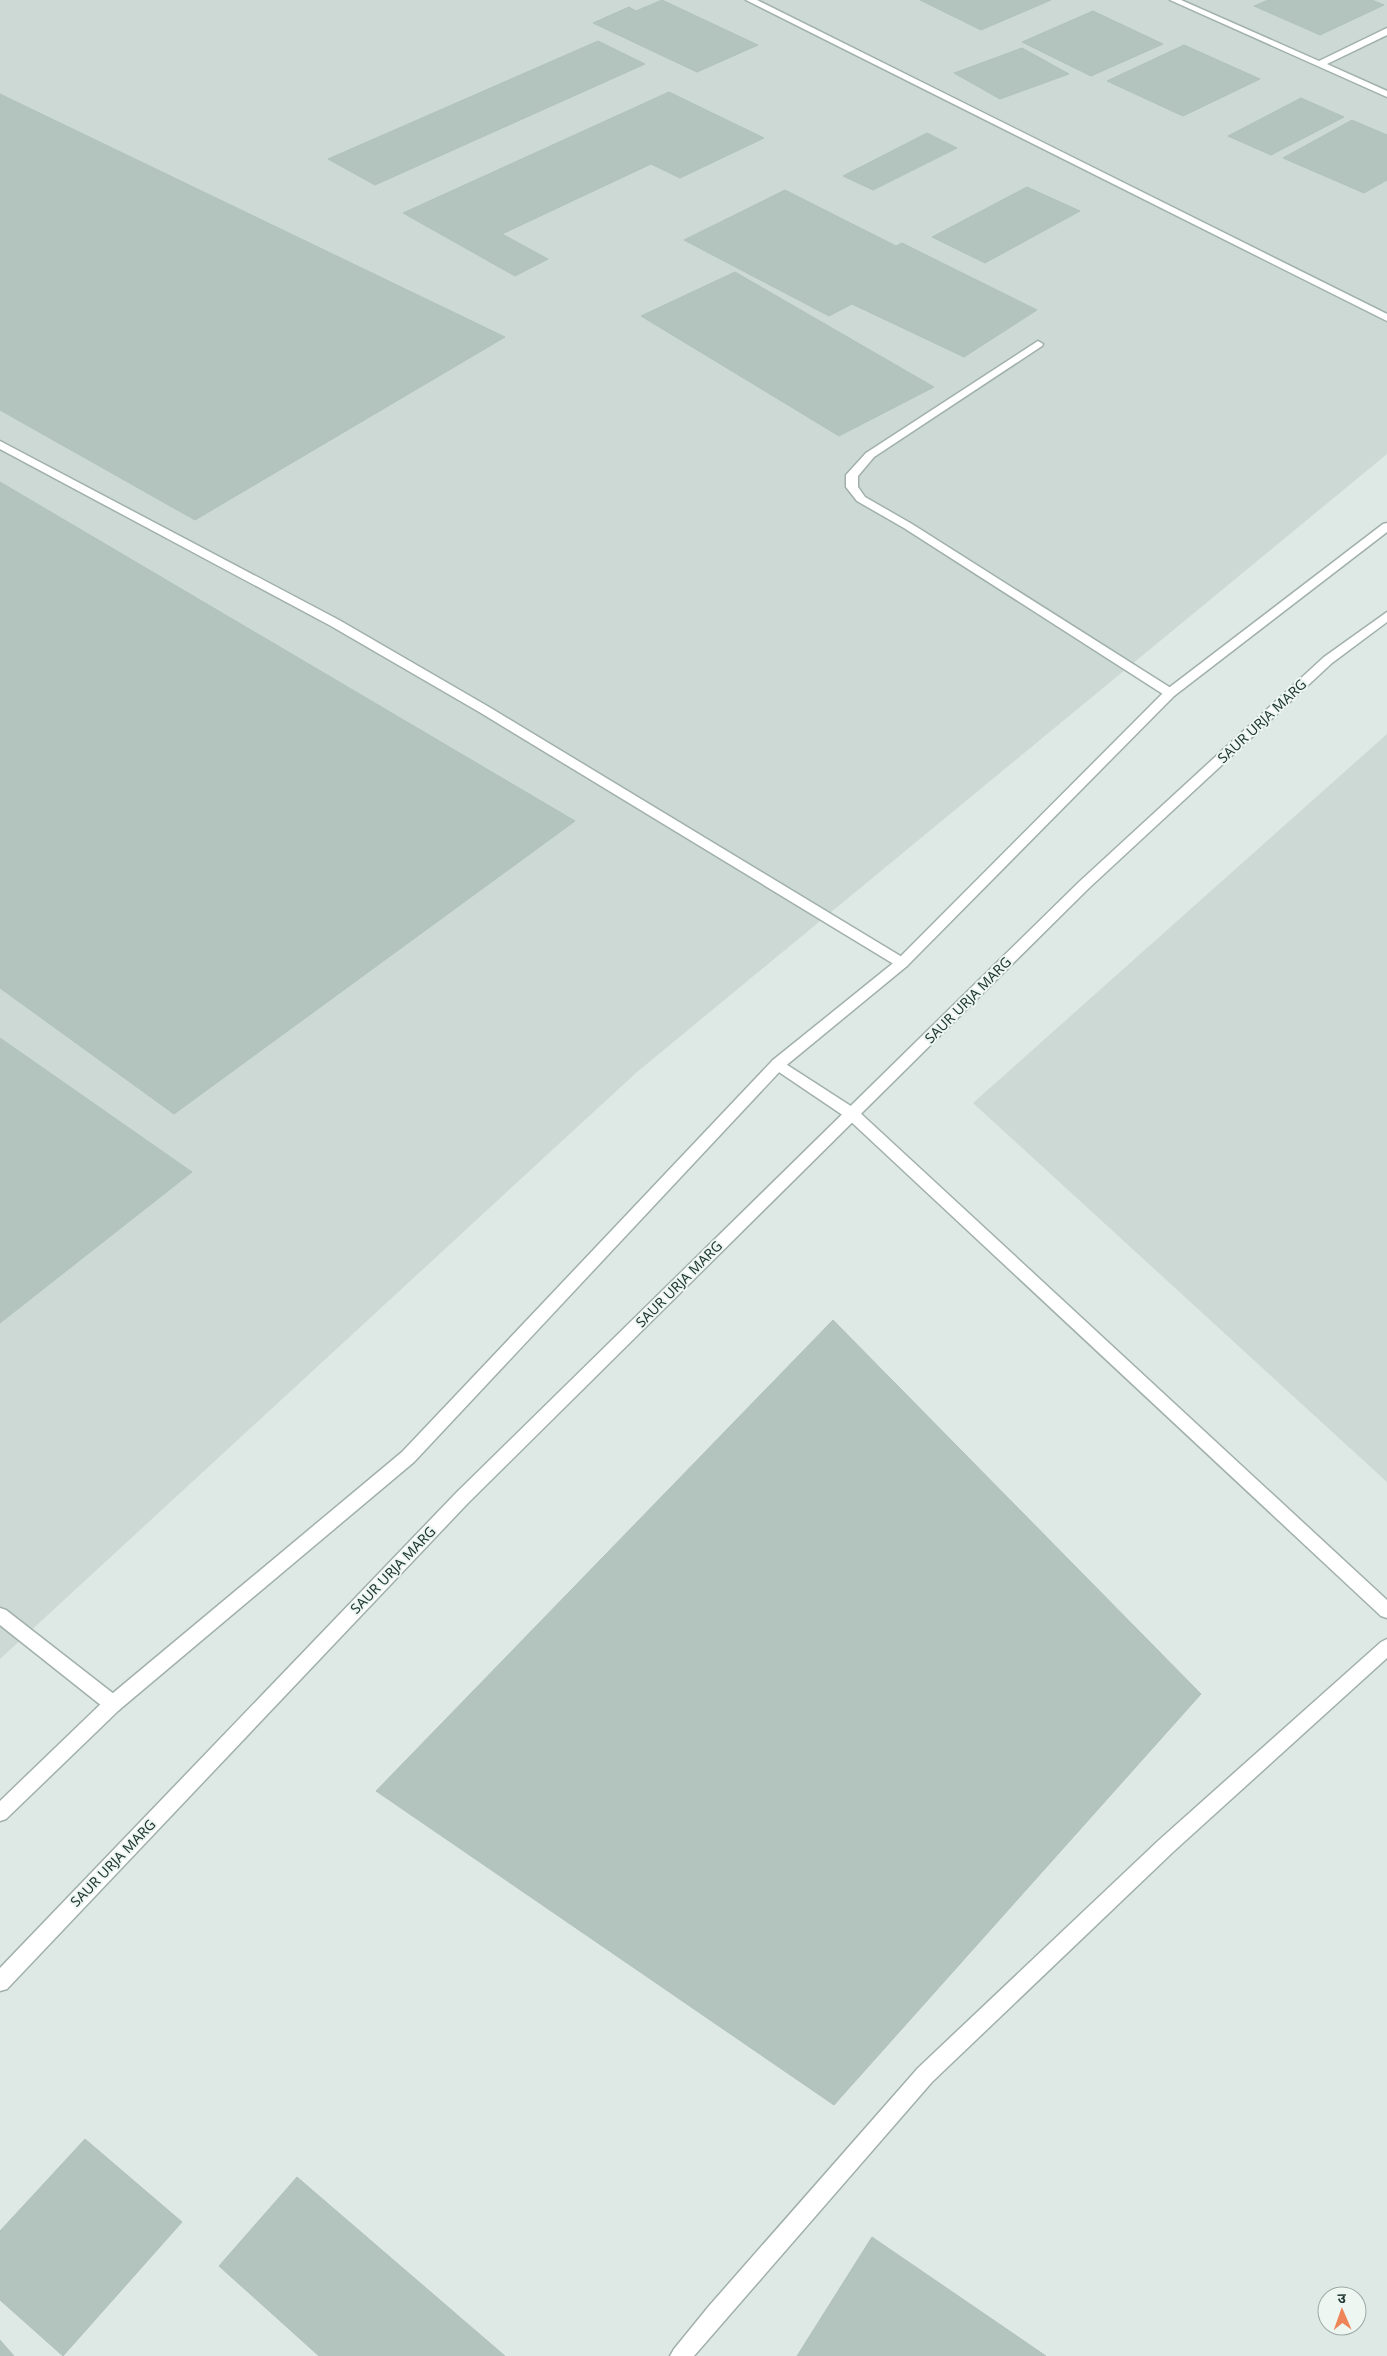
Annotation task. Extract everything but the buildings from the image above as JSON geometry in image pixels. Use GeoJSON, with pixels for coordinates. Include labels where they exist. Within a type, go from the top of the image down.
{"type":"FeatureCollection","features":[{"type":"Feature","properties":{"kind":"street"},"geometry":{"type":"LineString","coordinates":[[750,0],[1387,318]]}},
{"type":"Feature","properties":{"kind":"street"},"geometry":{"type":"LineString","coordinates":[[1174,0],[1387,94]]}},
{"type":"Feature","properties":{"kind":"street"},"geometry":{"type":"LineString","coordinates":[[1320,64],[1387,31]]}},
{"type":"Feature","properties":{"kind":"street"},"geometry":{"type":"LineString","coordinates":[[1038,344],[870,455],[852,475],[852,487],[861,499],[908,526],[1170,693]]}},
{"type":"Feature","properties":{"kind":"street"},"geometry":{"type":"LineString","coordinates":[[0,444],[336,623],[485,710],[902,963]]}},
{"type":"Feature","properties":{"kind":"street"},"geometry":{"type":"LineString","coordinates":[[0,1813],[113,1704],[408,1456],[778,1064],[902,963],[1170,693],[1387,526]]}},
{"type":"Feature","properties":{"kind":"street","name":"SAUR URJA MARG"},"geometry":{"type":"LineString","coordinates":[[0,1982],[462,1498],[1084,885],[1328,660],[1387,616]]}},
{"type":"Feature","properties":{"kind":"street"},"geometry":{"type":"LineString","coordinates":[[778,1064],[852,1114],[1387,1611]]}},
{"type":"Feature","properties":{"kind":"street"},"geometry":{"type":"LineString","coordinates":[[0,1615],[113,1704]]}},
{"type":"Feature","properties":{"kind":"street"},"geometry":{"type":"LineString","coordinates":[[682,2356],[716,2312],[925,2075],[1166,1846],[1387,1647]]}},
{"type":"Feature","properties":{"kind":"shaded area"},"geometry":{"type":"Polygon","coordinates":[[[0,0],[1387,0],[1387,454],[637,1072],[0,1659],[0,0]]]}},
{"type":"Feature","properties":{"kind":"shaded area"},"geometry":{"type":"Polygon","coordinates":[[[1387,734],[1387,1482],[973,1103],[1387,734]]]}}]}
